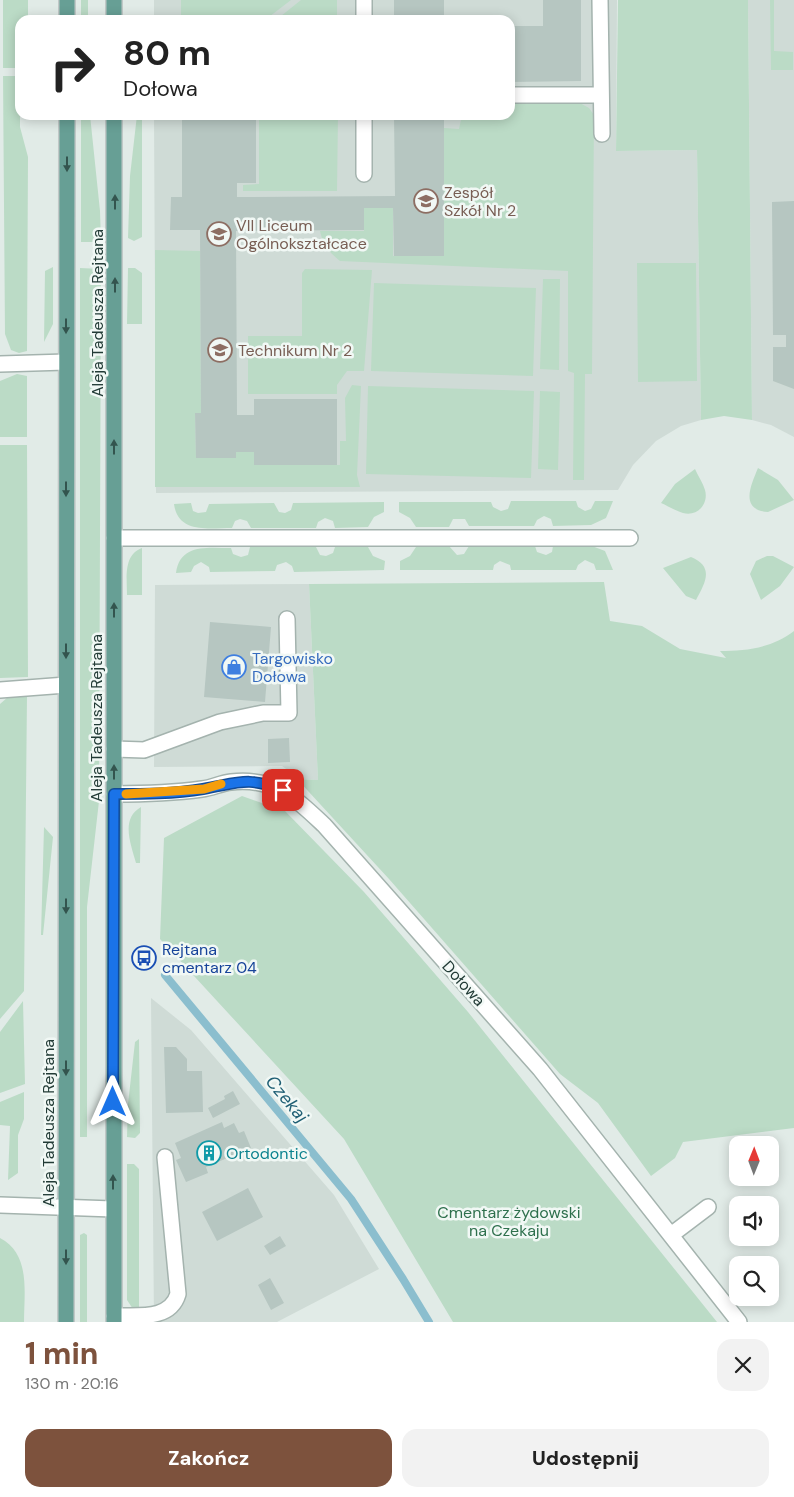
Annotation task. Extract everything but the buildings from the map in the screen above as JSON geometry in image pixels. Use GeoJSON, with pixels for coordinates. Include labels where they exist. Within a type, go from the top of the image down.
{"type":"FeatureCollection","features":[{"type":"Feature","properties":{"kind":"main road"},"geometry":{"type":"LineString","coordinates":[[67,0],[67,15]]}},
{"type":"Feature","properties":{"kind":"main road"},"geometry":{"type":"LineString","coordinates":[[114,0],[114,15]]}},
{"type":"Feature","properties":{"kind":"main road","name":"Aleja Tadeusza Rejtana"},"geometry":{"type":"LineString","coordinates":[[66,1322],[67,120]]}},
{"type":"Feature","properties":{"kind":"main road","name":"Aleja Tadeusza Rejtana"},"geometry":{"type":"LineString","coordinates":[[114,120],[114,1319]]}},
{"type":"Feature","properties":{"kind":"street"},"geometry":{"type":"LineString","coordinates":[[364,0],[364,15]]}},
{"type":"Feature","properties":{"kind":"street"},"geometry":{"type":"LineString","coordinates":[[600,0],[602,134]]}},
{"type":"Feature","properties":{"kind":"street"},"geometry":{"type":"LineString","coordinates":[[515,95],[601,95]]}},
{"type":"Feature","properties":{"kind":"street"},"geometry":{"type":"LineString","coordinates":[[364,120],[364,174]]}},
{"type":"Feature","properties":{"kind":"street"},"geometry":{"type":"LineString","coordinates":[[0,364],[66,362]]}},
{"type":"Feature","properties":{"kind":"street"},"geometry":{"type":"LineString","coordinates":[[114,538],[630,538]]}},
{"type":"Feature","properties":{"kind":"street"},"geometry":{"type":"LineString","coordinates":[[114,749],[144,750],[155,748],[220,722],[263,713],[289,713],[287,619]]}},
{"type":"Feature","properties":{"kind":"street"},"geometry":{"type":"LineString","coordinates":[[0,690],[66,685]]}},
{"type":"Feature","properties":{"kind":"street","name":"Dołowa"},"geometry":{"type":"LineString","coordinates":[[114,794],[204,789],[245,781],[261,782],[283,790],[301,804],[324,825],[540,1069],[738,1322]]}},
{"type":"Feature","properties":{"kind":"street"},"geometry":{"type":"LineString","coordinates":[[114,1319],[163,1312],[176,1303],[178,1294],[165,1157]]}},
{"type":"Feature","properties":{"kind":"street"},"geometry":{"type":"LineString","coordinates":[[0,1205],[66,1209],[113,1209]]}},
{"type":"Feature","properties":{"kind":"street"},"geometry":{"type":"LineString","coordinates":[[671,1236],[708,1207]]}},
{"type":"Feature","properties":{"kind":"shaded area","name":"Zespół Szkół Nr 2"},"geometry":{"type":"Polygon","coordinates":[[[154,0],[617,0],[616,151],[697,150],[701,420],[681,426],[656,441],[633,465],[618,490],[156,493],[154,120],[515,120],[515,15],[154,15],[154,0]]]}},
{"type":"Feature","properties":{"kind":"shaded area"},"geometry":{"type":"Polygon","coordinates":[[[748,0],[794,0],[794,437],[771,425],[752,420],[748,0]]]}},
{"type":"Feature","properties":{"kind":"shaded area","name":"Targowisko Dołowa"},"geometry":{"type":"Polygon","coordinates":[[[309,584],[318,780],[297,779],[282,766],[154,767],[155,585],[309,584]]]}},
{"type":"Feature","properties":{"kind":"shaded area"},"geometry":{"type":"Polygon","coordinates":[[[151,998],[191,1030],[334,1195],[379,1269],[277,1322],[154,1322],[151,998]]]}},
{"type":"Feature","properties":{"kind":"green space"},"geometry":{"type":"Polygon","coordinates":[[[3,0],[28,0],[28,15],[15,15],[15,68],[3,68],[3,0]]]}},
{"type":"Feature","properties":{"kind":"green space"},"geometry":{"type":"Polygon","coordinates":[[[81,0],[88,0],[88,15],[81,15],[81,0]]]}},
{"type":"Feature","properties":{"kind":"green space"},"geometry":{"type":"Polygon","coordinates":[[[181,0],[291,0],[272,15],[181,15],[181,0]]]}},
{"type":"Feature","properties":{"kind":"green space"},"geometry":{"type":"Polygon","coordinates":[[[301,0],[337,0],[337,15],[282,15],[301,0]]]}},
{"type":"Feature","properties":{"kind":"green space"},"geometry":{"type":"Polygon","coordinates":[[[618,0],[748,0],[752,420],[724,416],[701,420],[697,150],[616,151],[618,0]]]}},
{"type":"Feature","properties":{"kind":"green space"},"geometry":{"type":"Polygon","coordinates":[[[770,0],[774,0],[774,51],[793,52],[793,70],[771,70],[770,0]]]}},
{"type":"Feature","properties":{"kind":"green space"},"geometry":{"type":"Polygon","coordinates":[[[3,76],[15,76],[15,120],[20,120],[28,157],[27,351],[19,353],[11,350],[5,334],[3,76]]]}},
{"type":"Feature","properties":{"kind":"green space"},"geometry":{"type":"Polygon","coordinates":[[[515,101],[578,102],[589,108],[594,115],[592,374],[585,374],[584,480],[573,480],[574,373],[568,371],[568,271],[340,261],[327,248],[323,240],[320,231],[364,231],[364,208],[393,208],[393,256],[444,256],[444,128],[459,129],[461,120],[515,120],[515,101]]]}},
{"type":"Feature","properties":{"kind":"green space"},"geometry":{"type":"Polygon","coordinates":[[[81,120],[91,120],[100,211],[101,242],[81,242],[81,120]]]}},
{"type":"Feature","properties":{"kind":"green space"},"geometry":{"type":"Polygon","coordinates":[[[136,120],[142,120],[142,237],[134,241],[128,238],[130,176],[136,120]]]}},
{"type":"Feature","properties":{"kind":"green space"},"geometry":{"type":"Polygon","coordinates":[[[259,120],[338,120],[337,191],[243,191],[243,185],[259,184],[259,120]]]}},
{"type":"Feature","properties":{"kind":"green space"},"geometry":{"type":"Polygon","coordinates":[[[155,250],[200,251],[201,413],[195,414],[196,458],[236,458],[236,452],[254,452],[255,465],[340,465],[340,441],[346,441],[345,398],[352,385],[361,386],[357,475],[360,487],[155,487],[155,250]]]}},
{"type":"Feature","properties":{"kind":"green space"},"geometry":{"type":"Polygon","coordinates":[[[637,263],[696,263],[697,381],[638,382],[637,263]]]}},
{"type":"Feature","properties":{"kind":"green space"},"geometry":{"type":"Polygon","coordinates":[[[53,267],[53,324],[44,342],[45,271],[53,267]]]}},
{"type":"Feature","properties":{"kind":"green space"},"geometry":{"type":"Polygon","coordinates":[[[80,268],[101,269],[99,801],[87,907],[87,1137],[80,1137],[80,268]]]}},
{"type":"Feature","properties":{"kind":"green space"},"geometry":{"type":"Polygon","coordinates":[[[128,268],[135,268],[142,273],[142,324],[127,324],[128,268]]]}},
{"type":"Feature","properties":{"kind":"green space"},"geometry":{"type":"Polygon","coordinates":[[[305,269],[372,270],[364,371],[347,371],[337,385],[337,394],[248,394],[248,336],[302,336],[302,273],[305,269]]]}},
{"type":"Feature","properties":{"kind":"green space"},"geometry":{"type":"Polygon","coordinates":[[[543,279],[560,279],[559,370],[540,369],[543,279]]]}},
{"type":"Feature","properties":{"kind":"green space"},"geometry":{"type":"Polygon","coordinates":[[[374,283],[536,288],[533,376],[371,371],[374,283]]]}},
{"type":"Feature","properties":{"kind":"green space"},"geometry":{"type":"Polygon","coordinates":[[[17,374],[27,376],[27,437],[0,437],[0,381],[17,374]]]}},
{"type":"Feature","properties":{"kind":"green space"},"geometry":{"type":"Polygon","coordinates":[[[368,386],[534,391],[531,478],[366,474],[368,386]]]}},
{"type":"Feature","properties":{"kind":"green space"},"geometry":{"type":"Polygon","coordinates":[[[540,391],[560,392],[558,470],[538,469],[540,391]]]}},
{"type":"Feature","properties":{"kind":"green space"},"geometry":{"type":"Polygon","coordinates":[[[0,445],[27,445],[28,677],[0,678],[0,445]]]}},
{"type":"Feature","properties":{"kind":"green space"},"geometry":{"type":"Polygon","coordinates":[[[758,468],[778,480],[794,500],[768,512],[753,507],[749,496],[758,468]]]}},
{"type":"Feature","properties":{"kind":"green space"},"geometry":{"type":"Polygon","coordinates":[[[695,469],[706,495],[701,508],[688,514],[661,503],[675,484],[695,469]]]}},
{"type":"Feature","properties":{"kind":"green space"},"geometry":{"type":"Polygon","coordinates":[[[511,501],[576,501],[578,507],[585,511],[591,509],[595,501],[613,501],[606,518],[591,525],[553,526],[551,519],[544,516],[537,520],[534,526],[469,526],[465,519],[453,519],[449,527],[416,527],[410,518],[399,512],[399,502],[491,502],[493,507],[501,511],[508,509],[511,501]]]}},
{"type":"Feature","properties":{"kind":"green space"},"geometry":{"type":"Polygon","coordinates":[[[384,502],[384,512],[374,517],[368,527],[335,528],[333,521],[325,518],[318,522],[316,528],[251,528],[247,521],[240,519],[235,521],[232,528],[196,527],[188,525],[182,520],[177,514],[174,504],[191,503],[193,511],[198,513],[206,512],[209,504],[274,503],[279,512],[285,513],[291,510],[293,503],[384,502]]]}},
{"type":"Feature","properties":{"kind":"green space"},"geometry":{"type":"Polygon","coordinates":[[[449,546],[457,555],[464,554],[469,546],[535,546],[537,552],[546,555],[552,552],[553,546],[592,546],[605,551],[613,570],[596,570],[594,564],[585,560],[578,565],[576,570],[511,570],[510,565],[500,561],[494,565],[493,570],[400,570],[400,561],[410,556],[416,547],[449,546]]]}},
{"type":"Feature","properties":{"kind":"green space"},"geometry":{"type":"Polygon","coordinates":[[[250,547],[316,547],[320,555],[326,556],[333,553],[335,547],[368,547],[373,556],[385,561],[384,570],[294,572],[292,566],[286,562],[277,565],[275,571],[210,572],[209,567],[201,562],[194,566],[191,572],[176,573],[183,556],[196,549],[231,548],[233,554],[241,557],[248,555],[250,547]]]}},
{"type":"Feature","properties":{"kind":"green space"},"geometry":{"type":"Polygon","coordinates":[[[142,548],[142,595],[127,595],[127,568],[129,561],[136,551],[142,548]]]}},
{"type":"Feature","properties":{"kind":"green space"},"geometry":{"type":"Polygon","coordinates":[[[767,556],[773,556],[794,567],[780,586],[761,600],[750,574],[756,561],[767,556]]]}},
{"type":"Feature","properties":{"kind":"green space"},"geometry":{"type":"Polygon","coordinates":[[[691,557],[698,561],[706,571],[705,582],[696,600],[686,596],[663,568],[691,557]]]}},
{"type":"Feature","properties":{"kind":"green space"},"geometry":{"type":"Polygon","coordinates":[[[604,582],[610,621],[642,626],[680,649],[726,658],[720,651],[768,645],[794,631],[794,1128],[683,1142],[675,1158],[651,1176],[598,1103],[560,1074],[389,879],[297,779],[318,780],[309,584],[604,582]]]}},
{"type":"Feature","properties":{"kind":"green space"},"geometry":{"type":"Polygon","coordinates":[[[27,696],[24,991],[0,1019],[0,704],[8,697],[27,696]]]}},
{"type":"Feature","properties":{"kind":"green space","name":"Cmentarz żydowski na Czekaju"},"geometry":{"type":"Polygon","coordinates":[[[242,796],[285,811],[364,892],[468,1012],[717,1322],[453,1322],[344,1139],[160,939],[164,838],[242,796]]]}},
{"type":"Feature","properties":{"kind":"green space"},"geometry":{"type":"Polygon","coordinates":[[[141,807],[140,863],[136,863],[130,840],[129,825],[135,812],[141,807]]]}},
{"type":"Feature","properties":{"kind":"green space"},"geometry":{"type":"Polygon","coordinates":[[[44,827],[53,837],[43,935],[41,935],[44,827]]]}},
{"type":"Feature","properties":{"kind":"green space"},"geometry":{"type":"Polygon","coordinates":[[[23,1001],[25,1084],[0,1093],[0,1032],[23,1001]]]}},
{"type":"Feature","properties":{"kind":"green space"},"geometry":{"type":"Polygon","coordinates":[[[139,1039],[140,1133],[135,1138],[127,1137],[128,1104],[135,1042],[139,1039]]]}},
{"type":"Feature","properties":{"kind":"green space"},"geometry":{"type":"Polygon","coordinates":[[[24,1092],[24,1119],[18,1135],[18,1173],[8,1180],[10,1126],[0,1125],[0,1102],[24,1092]]]}},
{"type":"Feature","properties":{"kind":"green space"},"geometry":{"type":"Polygon","coordinates":[[[127,1164],[134,1164],[139,1169],[139,1309],[133,1309],[127,1300],[127,1164]]]}},
{"type":"Feature","properties":{"kind":"green space"},"geometry":{"type":"Polygon","coordinates":[[[84,1233],[87,1235],[87,1322],[80,1322],[80,1235],[84,1233]]]}},
{"type":"Feature","properties":{"kind":"green space"},"geometry":{"type":"Polygon","coordinates":[[[0,1238],[10,1245],[17,1254],[21,1264],[25,1287],[24,1322],[0,1322],[0,1238]]]}},
{"type":"Feature","properties":{"kind":"waterway","name":"Czekaj"},"geometry":{"type":"LineString","coordinates":[[165,975],[351,1199],[429,1322]]}},
{"type":"Feature","properties":{"kind":"slow traffic"},"geometry":{"type":"LineString","coordinates":[[126,794],[204,789],[221,784]]}},
{"type":"Feature","properties":{"kind":"place","name":"Zespół Szkół Nr 2"},"geometry":{"type":"Point","coordinates":[426,201]}},
{"type":"Feature","properties":{"kind":"place","name":"VII Liceum Ogólnokształcace"},"geometry":{"type":"Point","coordinates":[219,234]}},
{"type":"Feature","properties":{"kind":"place","name":"Technikum Nr 2"},"geometry":{"type":"Point","coordinates":[220,350]}},
{"type":"Feature","properties":{"kind":"place","name":"Targowisko Dołowa"},"geometry":{"type":"Point","coordinates":[234,667]}},
{"type":"Feature","properties":{"kind":"place","name":"Rejtana cmentarz 04"},"geometry":{"type":"Point","coordinates":[144,958]}},
{"type":"Feature","properties":{"kind":"place","name":"Ortodontic"},"geometry":{"type":"Point","coordinates":[209,1153]}},
{"type":"Feature","properties":{"kind":"route"},"geometry":{"type":"LineString","coordinates":[[113,1102],[114,794],[175,792],[204,789],[229,782],[245,781],[261,782],[283,790]]}}]}
